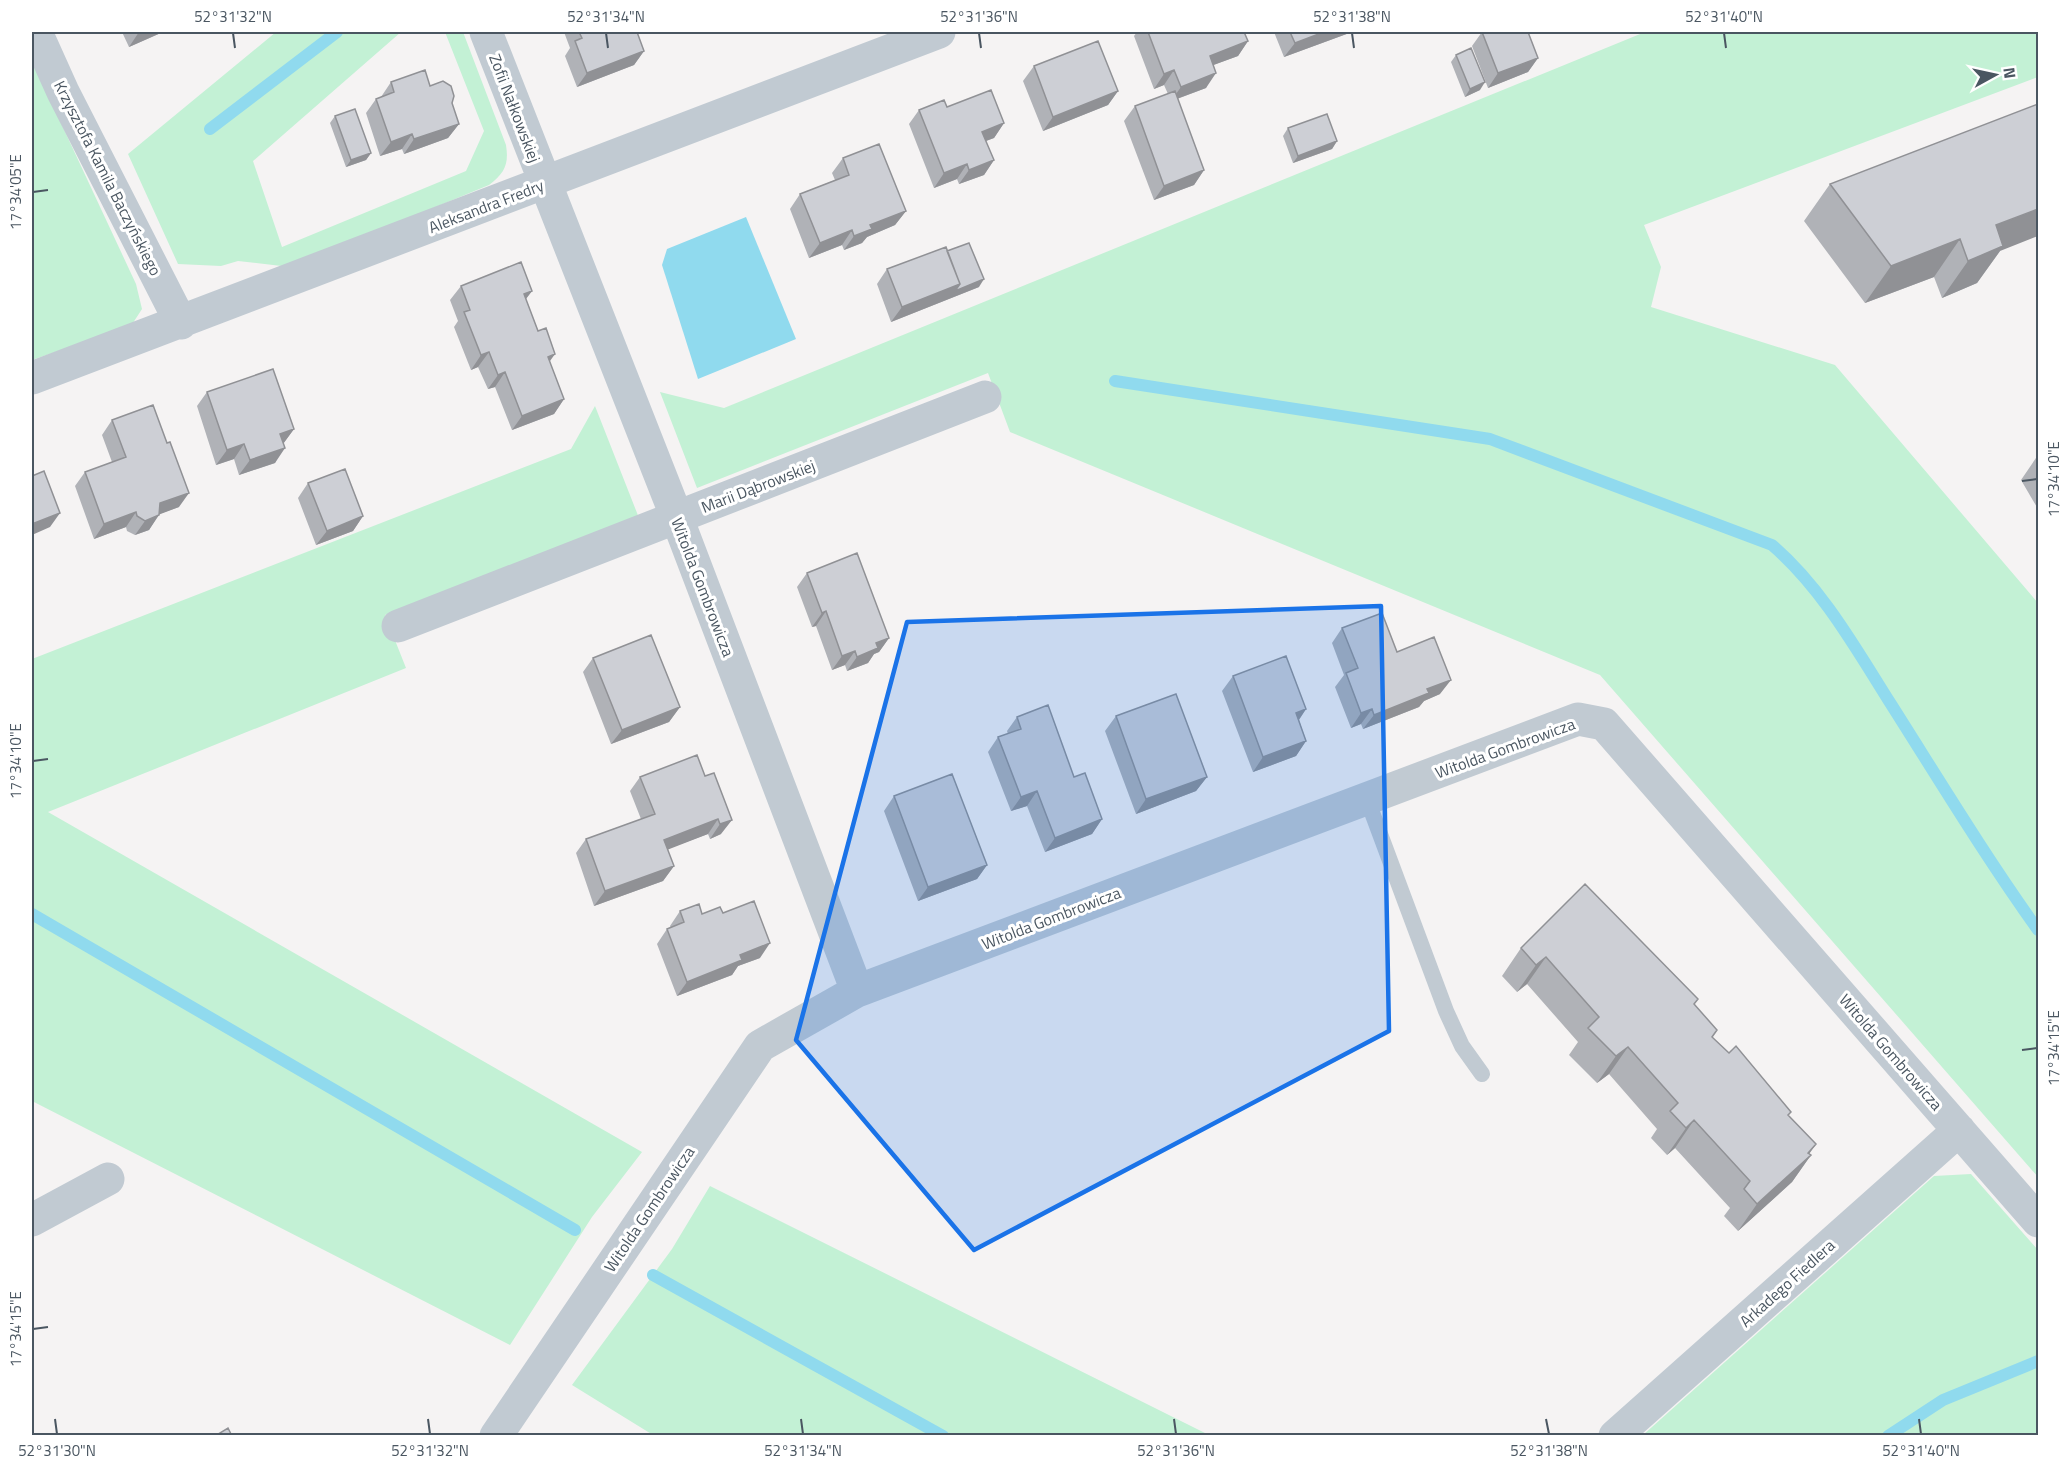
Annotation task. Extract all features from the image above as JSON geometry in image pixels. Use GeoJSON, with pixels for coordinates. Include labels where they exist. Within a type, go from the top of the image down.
{"type":"FeatureCollection","features":[{"type":"Feature","properties":{"kind":"street","name":"Krzysztofa Kamila Baczyńskiego"},"geometry":{"type":"LineString","coordinates":[[36,32],[63,92],[181,323]]}},
{"type":"Feature","properties":{"kind":"street","name":"Zofii Nałkowskiej"},"geometry":{"type":"LineString","coordinates":[[486,32],[544,184]]}},
{"type":"Feature","properties":{"kind":"street","name":"Aleksandra Fredry"},"geometry":{"type":"LineString","coordinates":[[32,378],[939,32]]}},
{"type":"Feature","properties":{"kind":"street","name":"Witolda Gombrowicza"},"geometry":{"type":"LineString","coordinates":[[544,184],[677,518],[857,991]]}},
{"type":"Feature","properties":{"kind":"street","name":"Marii Dąbrowskiej"},"geometry":{"type":"LineString","coordinates":[[398,626],[985,397]]}},
{"type":"Feature","properties":{"kind":"street","name":"Witolda Gombrowicza"},"geometry":{"type":"LineString","coordinates":[[496,1436],[760,1046],[857,991],[1578,719],[1604,724],[2038,1221]]}},
{"type":"Feature","properties":{"kind":"street","name":"Arkadego Fiedlera"},"geometry":{"type":"LineString","coordinates":[[1615,1436],[1959,1130]]}},
{"type":"Feature","properties":{"kind":"street"},"geometry":{"type":"LineString","coordinates":[[32,1220],[108,1179]]}},
{"type":"Feature","properties":{"kind":"lane"},"geometry":{"type":"LineString","coordinates":[[1366,799],[1446,1011],[1462,1046],[1482,1074]]}},
{"type":"Feature","properties":{"kind":"highlighted area"},"geometry":{"type":"Polygon","coordinates":[[[1381,606],[1389,1031],[974,1250],[796,1040],[907,622],[1381,606]]]}},
{"type":"Feature","properties":{"kind":"green space"},"geometry":{"type":"Polygon","coordinates":[[[276,32],[401,32],[253,161],[282,247],[466,171],[484,131],[445,32],[463,32],[506,145],[505,168],[489,185],[290,267],[238,261],[221,266],[178,264],[128,154],[276,32]]]}},
{"type":"Feature","properties":{"kind":"green space"},"geometry":{"type":"Polygon","coordinates":[[[1645,32],[2038,32],[2038,77],[1644,225],[1661,267],[1651,307],[1835,365],[2038,603],[2038,1177],[1600,675],[1010,432],[988,373],[697,488],[660,392],[724,408],[1645,32]]]}},
{"type":"Feature","properties":{"kind":"green space"},"geometry":{"type":"Polygon","coordinates":[[[32,61],[136,284],[142,309],[131,326],[32,360],[32,61]]]}},
{"type":"Feature","properties":{"kind":"green space"},"geometry":{"type":"Polygon","coordinates":[[[595,406],[639,518],[385,615],[406,668],[48,812],[642,1152],[592,1217],[510,1345],[32,1101],[32,659],[571,449],[595,406]]]}},
{"type":"Feature","properties":{"kind":"green space"},"geometry":{"type":"Polygon","coordinates":[[[1971,1174],[2038,1250],[2038,1435],[1643,1435],[1934,1176],[1971,1174]]]}},
{"type":"Feature","properties":{"kind":"green space"},"geometry":{"type":"Polygon","coordinates":[[[710,1186],[1209,1435],[653,1435],[572,1385],[672,1249],[710,1186]]]}},
{"type":"Feature","properties":{"kind":"water"},"geometry":{"type":"Polygon","coordinates":[[[746,217],[796,339],[698,379],[662,265],[667,249],[746,217]]]}},
{"type":"Feature","properties":{"kind":"building"},"geometry":{"type":"Polygon","coordinates":[[[579,32],[637,32],[644,51],[587,73],[575,41],[582,38],[579,32]]]}},
{"type":"Feature","properties":{"kind":"building"},"geometry":{"type":"Polygon","coordinates":[[[1148,32],[1244,32],[1248,41],[1210,56],[1216,73],[1181,87],[1174,70],[1164,74],[1148,32]]]}},
{"type":"Feature","properties":{"kind":"building"},"geometry":{"type":"Polygon","coordinates":[[[1290,32],[1324,32],[1295,43],[1290,32]]]}},
{"type":"Feature","properties":{"kind":"building"},"geometry":{"type":"Polygon","coordinates":[[[1482,32],[1528,32],[1538,58],[1498,73],[1482,32]]]}},
{"type":"Feature","properties":{"kind":"building"},"geometry":{"type":"Polygon","coordinates":[[[1098,41],[1118,91],[1053,117],[1034,66],[1098,41]]]}},
{"type":"Feature","properties":{"kind":"building"},"geometry":{"type":"Polygon","coordinates":[[[1471,48],[1485,82],[1470,89],[1456,55],[1471,48]]]}},
{"type":"Feature","properties":{"kind":"building"},"geometry":{"type":"Polygon","coordinates":[[[425,70],[430,86],[443,81],[451,86],[454,96],[452,103],[459,124],[414,139],[412,134],[391,142],[376,99],[394,92],[391,82],[425,70]]]}},
{"type":"Feature","properties":{"kind":"building"},"geometry":{"type":"Polygon","coordinates":[[[991,90],[1004,123],[982,132],[994,160],[969,170],[967,164],[944,173],[919,110],[944,100],[947,107],[991,90]]]}},
{"type":"Feature","properties":{"kind":"building"},"geometry":{"type":"Polygon","coordinates":[[[1175,91],[1204,170],[1164,186],[1135,106],[1175,91]]]}},
{"type":"Feature","properties":{"kind":"building"},"geometry":{"type":"Polygon","coordinates":[[[2038,104],[2038,209],[1996,225],[2003,246],[1968,261],[1960,239],[1891,266],[1830,184],[2038,104]]]}},
{"type":"Feature","properties":{"kind":"building"},"geometry":{"type":"Polygon","coordinates":[[[355,109],[371,153],[351,160],[335,116],[355,109]]]}},
{"type":"Feature","properties":{"kind":"building"},"geometry":{"type":"Polygon","coordinates":[[[1327,114],[1337,141],[1298,156],[1288,128],[1327,114]]]}},
{"type":"Feature","properties":{"kind":"building"},"geometry":{"type":"Polygon","coordinates":[[[879,144],[906,211],[870,225],[872,229],[854,236],[852,230],[820,243],[800,194],[849,175],[843,158],[879,144]]]}},
{"type":"Feature","properties":{"kind":"building"},"geometry":{"type":"Polygon","coordinates":[[[969,243],[984,279],[955,291],[960,284],[947,251],[969,243]]]}},
{"type":"Feature","properties":{"kind":"building"},"geometry":{"type":"Polygon","coordinates":[[[946,247],[960,284],[902,307],[887,269],[946,247]]]}},
{"type":"Feature","properties":{"kind":"building"},"geometry":{"type":"Polygon","coordinates":[[[521,262],[532,291],[524,294],[538,331],[546,328],[555,354],[548,357],[564,399],[522,416],[505,372],[498,375],[489,352],[481,355],[464,312],[470,310],[461,286],[521,262]]]}},
{"type":"Feature","properties":{"kind":"building"},"geometry":{"type":"Polygon","coordinates":[[[273,369],[294,429],[280,434],[285,448],[250,460],[244,444],[227,450],[207,392],[273,369]]]}},
{"type":"Feature","properties":{"kind":"building"},"geometry":{"type":"Polygon","coordinates":[[[153,405],[189,493],[160,503],[159,515],[145,521],[137,516],[136,512],[104,524],[85,472],[126,457],[112,420],[153,405]]]}},
{"type":"Feature","properties":{"kind":"building"},"geometry":{"type":"Polygon","coordinates":[[[345,469],[363,516],[327,531],[308,483],[345,469]]]}},
{"type":"Feature","properties":{"kind":"building"},"geometry":{"type":"Polygon","coordinates":[[[44,471],[60,513],[32,524],[32,476],[44,471]]]}},
{"type":"Feature","properties":{"kind":"building"},"geometry":{"type":"Polygon","coordinates":[[[857,553],[889,638],[876,643],[878,648],[857,657],[855,651],[842,656],[826,611],[822,613],[807,573],[857,553]]]}},
{"type":"Feature","properties":{"kind":"building"},"geometry":{"type":"Polygon","coordinates":[[[1382,613],[1397,652],[1434,637],[1451,680],[1427,689],[1429,693],[1374,715],[1372,709],[1361,713],[1346,673],[1358,668],[1342,628],[1382,613]]]}},
{"type":"Feature","properties":{"kind":"building"},"geometry":{"type":"Polygon","coordinates":[[[651,635],[680,707],[622,730],[593,658],[651,635]]]}},
{"type":"Feature","properties":{"kind":"building"},"geometry":{"type":"Polygon","coordinates":[[[1286,656],[1306,709],[1296,713],[1306,741],[1263,757],[1233,676],[1286,656]]]}},
{"type":"Feature","properties":{"kind":"building"},"geometry":{"type":"Polygon","coordinates":[[[1176,694],[1207,777],[1146,799],[1116,716],[1176,694]]]}},
{"type":"Feature","properties":{"kind":"building"},"geometry":{"type":"Polygon","coordinates":[[[1048,705],[1074,777],[1085,773],[1102,819],[1055,838],[1037,791],[1021,797],[998,737],[1021,729],[1017,717],[1048,705]]]}},
{"type":"Feature","properties":{"kind":"building"},"geometry":{"type":"Polygon","coordinates":[[[697,755],[705,776],[714,773],[732,820],[720,824],[718,819],[664,840],[674,866],[605,891],[586,839],[655,814],[640,777],[697,755]]]}},
{"type":"Feature","properties":{"kind":"building"},"geometry":{"type":"Polygon","coordinates":[[[952,774],[987,865],[928,887],[894,796],[952,774]]]}},
{"type":"Feature","properties":{"kind":"building"},"geometry":{"type":"Polygon","coordinates":[[[1585,884],[1698,999],[1694,1004],[1717,1030],[1712,1037],[1729,1053],[1736,1046],[1791,1112],[1788,1115],[1816,1144],[1808,1153],[1811,1155],[1757,1204],[1744,1189],[1750,1181],[1694,1120],[1686,1128],[1670,1111],[1678,1103],[1628,1047],[1616,1056],[1588,1028],[1599,1017],[1546,957],[1536,965],[1521,948],[1585,884]]]}},
{"type":"Feature","properties":{"kind":"building"},"geometry":{"type":"Polygon","coordinates":[[[754,901],[770,943],[740,955],[742,960],[687,982],[667,929],[684,922],[680,911],[699,904],[702,914],[720,907],[723,913],[754,901]]]}},
{"type":"Feature","properties":{"kind":"building"},"geometry":{"type":"Polygon","coordinates":[[[228,1428],[232,1436],[215,1436],[228,1428]]]}},
{"type":"Feature","properties":{"kind":"waterway"},"geometry":{"type":"LineString","coordinates":[[210,129],[337,32]]}},
{"type":"Feature","properties":{"kind":"waterway"},"geometry":{"type":"LineString","coordinates":[[1115,381],[1490,439],[1772,545],[1806,580],[1836,618],[1980,845],[2038,930]]}},
{"type":"Feature","properties":{"kind":"waterway"},"geometry":{"type":"LineString","coordinates":[[32,914],[575,1230]]}},
{"type":"Feature","properties":{"kind":"waterway"},"geometry":{"type":"LineString","coordinates":[[653,1275],[943,1436]]}},
{"type":"Feature","properties":{"kind":"waterway"},"geometry":{"type":"LineString","coordinates":[[1888,1436],[1943,1400],[2038,1361]]}}]}
